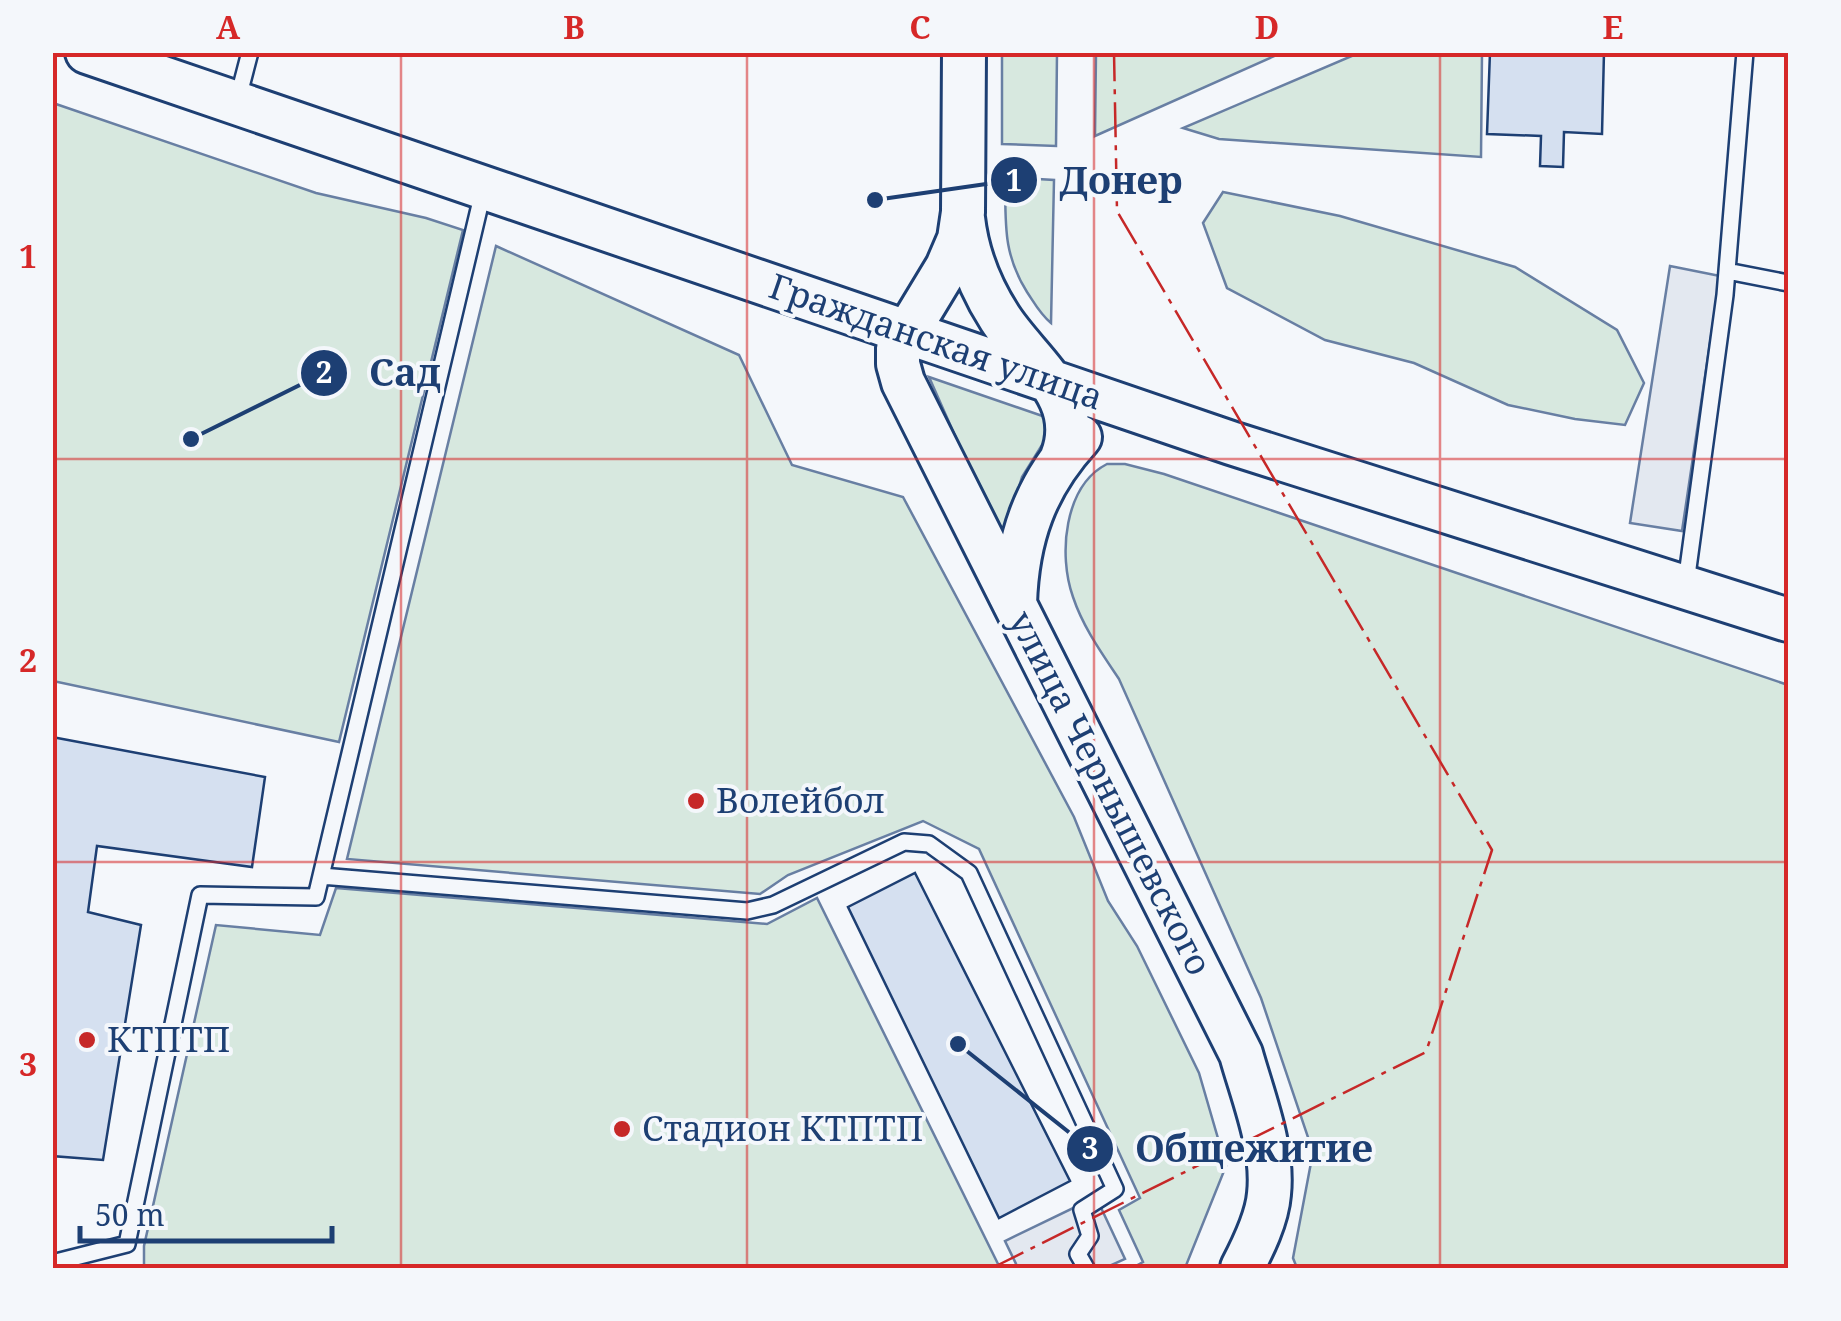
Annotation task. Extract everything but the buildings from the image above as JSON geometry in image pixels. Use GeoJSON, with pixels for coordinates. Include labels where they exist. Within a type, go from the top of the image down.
{"type":"FeatureCollection","features":[{"type":"Feature","properties":{"kind":"street","name":"Гражданская улица"},"geometry":{"type":"LineString","coordinates":[[87,52],[1112,402],[1788,620]]}},
{"type":"Feature","properties":{"kind":"street"},"geometry":{"type":"LineString","coordinates":[[906,332],[948,268],[959,239],[964,52]]}},
{"type":"Feature","properties":{"kind":"street"},"geometry":{"type":"LineString","coordinates":[[962,212],[976,272],[1000,318],[1050,381],[1067,414],[1070,437],[1062,457]]}},
{"type":"Feature","properties":{"kind":"street"},"geometry":{"type":"LineString","coordinates":[[858,316],[903,382]]}},
{"type":"Feature","properties":{"kind":"street"},"geometry":{"type":"LineString","coordinates":[[968,353],[994,347],[1000,340],[1000,318]]}},
{"type":"Feature","properties":{"kind":"street","name":"улица Чернышевского"},"geometry":{"type":"LineString","coordinates":[[906,332],[898,348],[903,382],[1241,1054],[1266,1147],[1270,1195],[1252,1261]]}},
{"type":"Feature","properties":{"kind":"street"},"geometry":{"type":"LineString","coordinates":[[1015,604],[1016,571],[1030,511],[1042,486],[1062,457],[1112,402]]}},
{"type":"Feature","properties":{"kind":"lane"},"geometry":{"type":"LineString","coordinates":[[236,104],[250,52]]}},
{"type":"Feature","properties":{"kind":"lane"},"geometry":{"type":"LineString","coordinates":[[1686,587],[1727,271],[1745,52]]}},
{"type":"Feature","properties":{"kind":"lane"},"geometry":{"type":"LineString","coordinates":[[52,1263],[126,1244],[200,895],[316,897],[484,188]]}},
{"type":"Feature","properties":{"kind":"lane"},"geometry":{"type":"LineString","coordinates":[[1727,271],[1788,284]]}},
{"type":"Feature","properties":{"kind":"lane"},"geometry":{"type":"LineString","coordinates":[[321,876],[747,910],[774,905],[904,842],[930,844],[969,873],[1115,1188],[1082,1210],[1090,1236],[1078,1254],[1086,1268]]}},
{"type":"Feature","properties":{"kind":"shaded area"},"geometry":{"type":"Polygon","coordinates":[[[1096,52],[1281,53],[1095,136],[1096,52]]]}},
{"type":"Feature","properties":{"kind":"shaded area"},"geometry":{"type":"Polygon","coordinates":[[[1361,52],[1482,53],[1481,157],[1219,139],[1183,128],[1361,52]]]}},
{"type":"Feature","properties":{"kind":"shaded area"},"geometry":{"type":"Polygon","coordinates":[[[1002,53],[1057,53],[1056,146],[1002,144],[1002,53]]]}},
{"type":"Feature","properties":{"kind":"shaded area"},"geometry":{"type":"Polygon","coordinates":[[[53,103],[316,193],[463,230],[339,742],[53,681],[53,103]]]}},
{"type":"Feature","properties":{"kind":"shaded area"},"geometry":{"type":"Polygon","coordinates":[[[1005,177],[1054,180],[1051,323],[1027,292],[1013,263],[1007,236],[1005,177]]]}},
{"type":"Feature","properties":{"kind":"shaded area"},"geometry":{"type":"Polygon","coordinates":[[[1223,192],[1340,216],[1515,267],[1617,330],[1644,383],[1625,425],[1508,405],[1414,363],[1325,340],[1227,288],[1203,223],[1223,192]]]}},
{"type":"Feature","properties":{"kind":"shaded area"},"geometry":{"type":"Polygon","coordinates":[[[496,246],[739,355],[792,465],[903,497],[1074,817],[1108,901],[1137,946],[1199,1073],[1226,1166],[1185,1268],[1132,1268],[1143,1262],[1119,1210],[1140,1198],[979,849],[923,821],[788,875],[760,894],[347,859],[496,246]]]}},
{"type":"Feature","properties":{"kind":"shaded area"},"geometry":{"type":"Polygon","coordinates":[[[1670,266],[1720,276],[1682,531],[1630,523],[1670,266]]]}},
{"type":"Feature","properties":{"kind":"shaded area"},"geometry":{"type":"Polygon","coordinates":[[[929,377],[1057,421],[1022,477],[1002,542],[929,377]]]}},
{"type":"Feature","properties":{"kind":"shaded area"},"geometry":{"type":"Polygon","coordinates":[[[1107,464],[1125,464],[1164,474],[1788,685],[1788,1268],[1297,1268],[1293,1258],[1313,1152],[1261,998],[1119,679],[1082,619],[1068,580],[1066,542],[1073,505],[1081,488],[1107,464]]]}},
{"type":"Feature","properties":{"kind":"shaded area"},"geometry":{"type":"Polygon","coordinates":[[[336,888],[767,924],[817,898],[1000,1268],[144,1268],[144,1246],[216,925],[320,935],[336,888]]]}},
{"type":"Feature","properties":{"kind":"shaded area"},"geometry":{"type":"Polygon","coordinates":[[[1096,1197],[1125,1259],[1105,1268],[1018,1268],[1005,1241],[1096,1197]]]}},
{"type":"Feature","properties":{"kind":"power"},"geometry":{"type":"LineString","coordinates":[[992,1268],[1426,1052],[1492,850],[1117,211],[1114,52]]}},
{"type":"Feature","properties":{"kind":"place","name":"Донер"},"geometry":{"type":"Point","coordinates":[875,200]}},
{"type":"Feature","properties":{"kind":"place","name":"Сад"},"geometry":{"type":"Point","coordinates":[191,439]}},
{"type":"Feature","properties":{"kind":"place","name":"Волейбол"},"geometry":{"type":"Point","coordinates":[696,801]}},
{"type":"Feature","properties":{"kind":"place","name":"КТПТП"},"geometry":{"type":"Point","coordinates":[87,1040]}},
{"type":"Feature","properties":{"kind":"place","name":"Общежитие"},"geometry":{"type":"Point","coordinates":[958,1044]}},
{"type":"Feature","properties":{"kind":"place","name":"Стадион КТПТП"},"geometry":{"type":"Point","coordinates":[622,1129]}}]}
